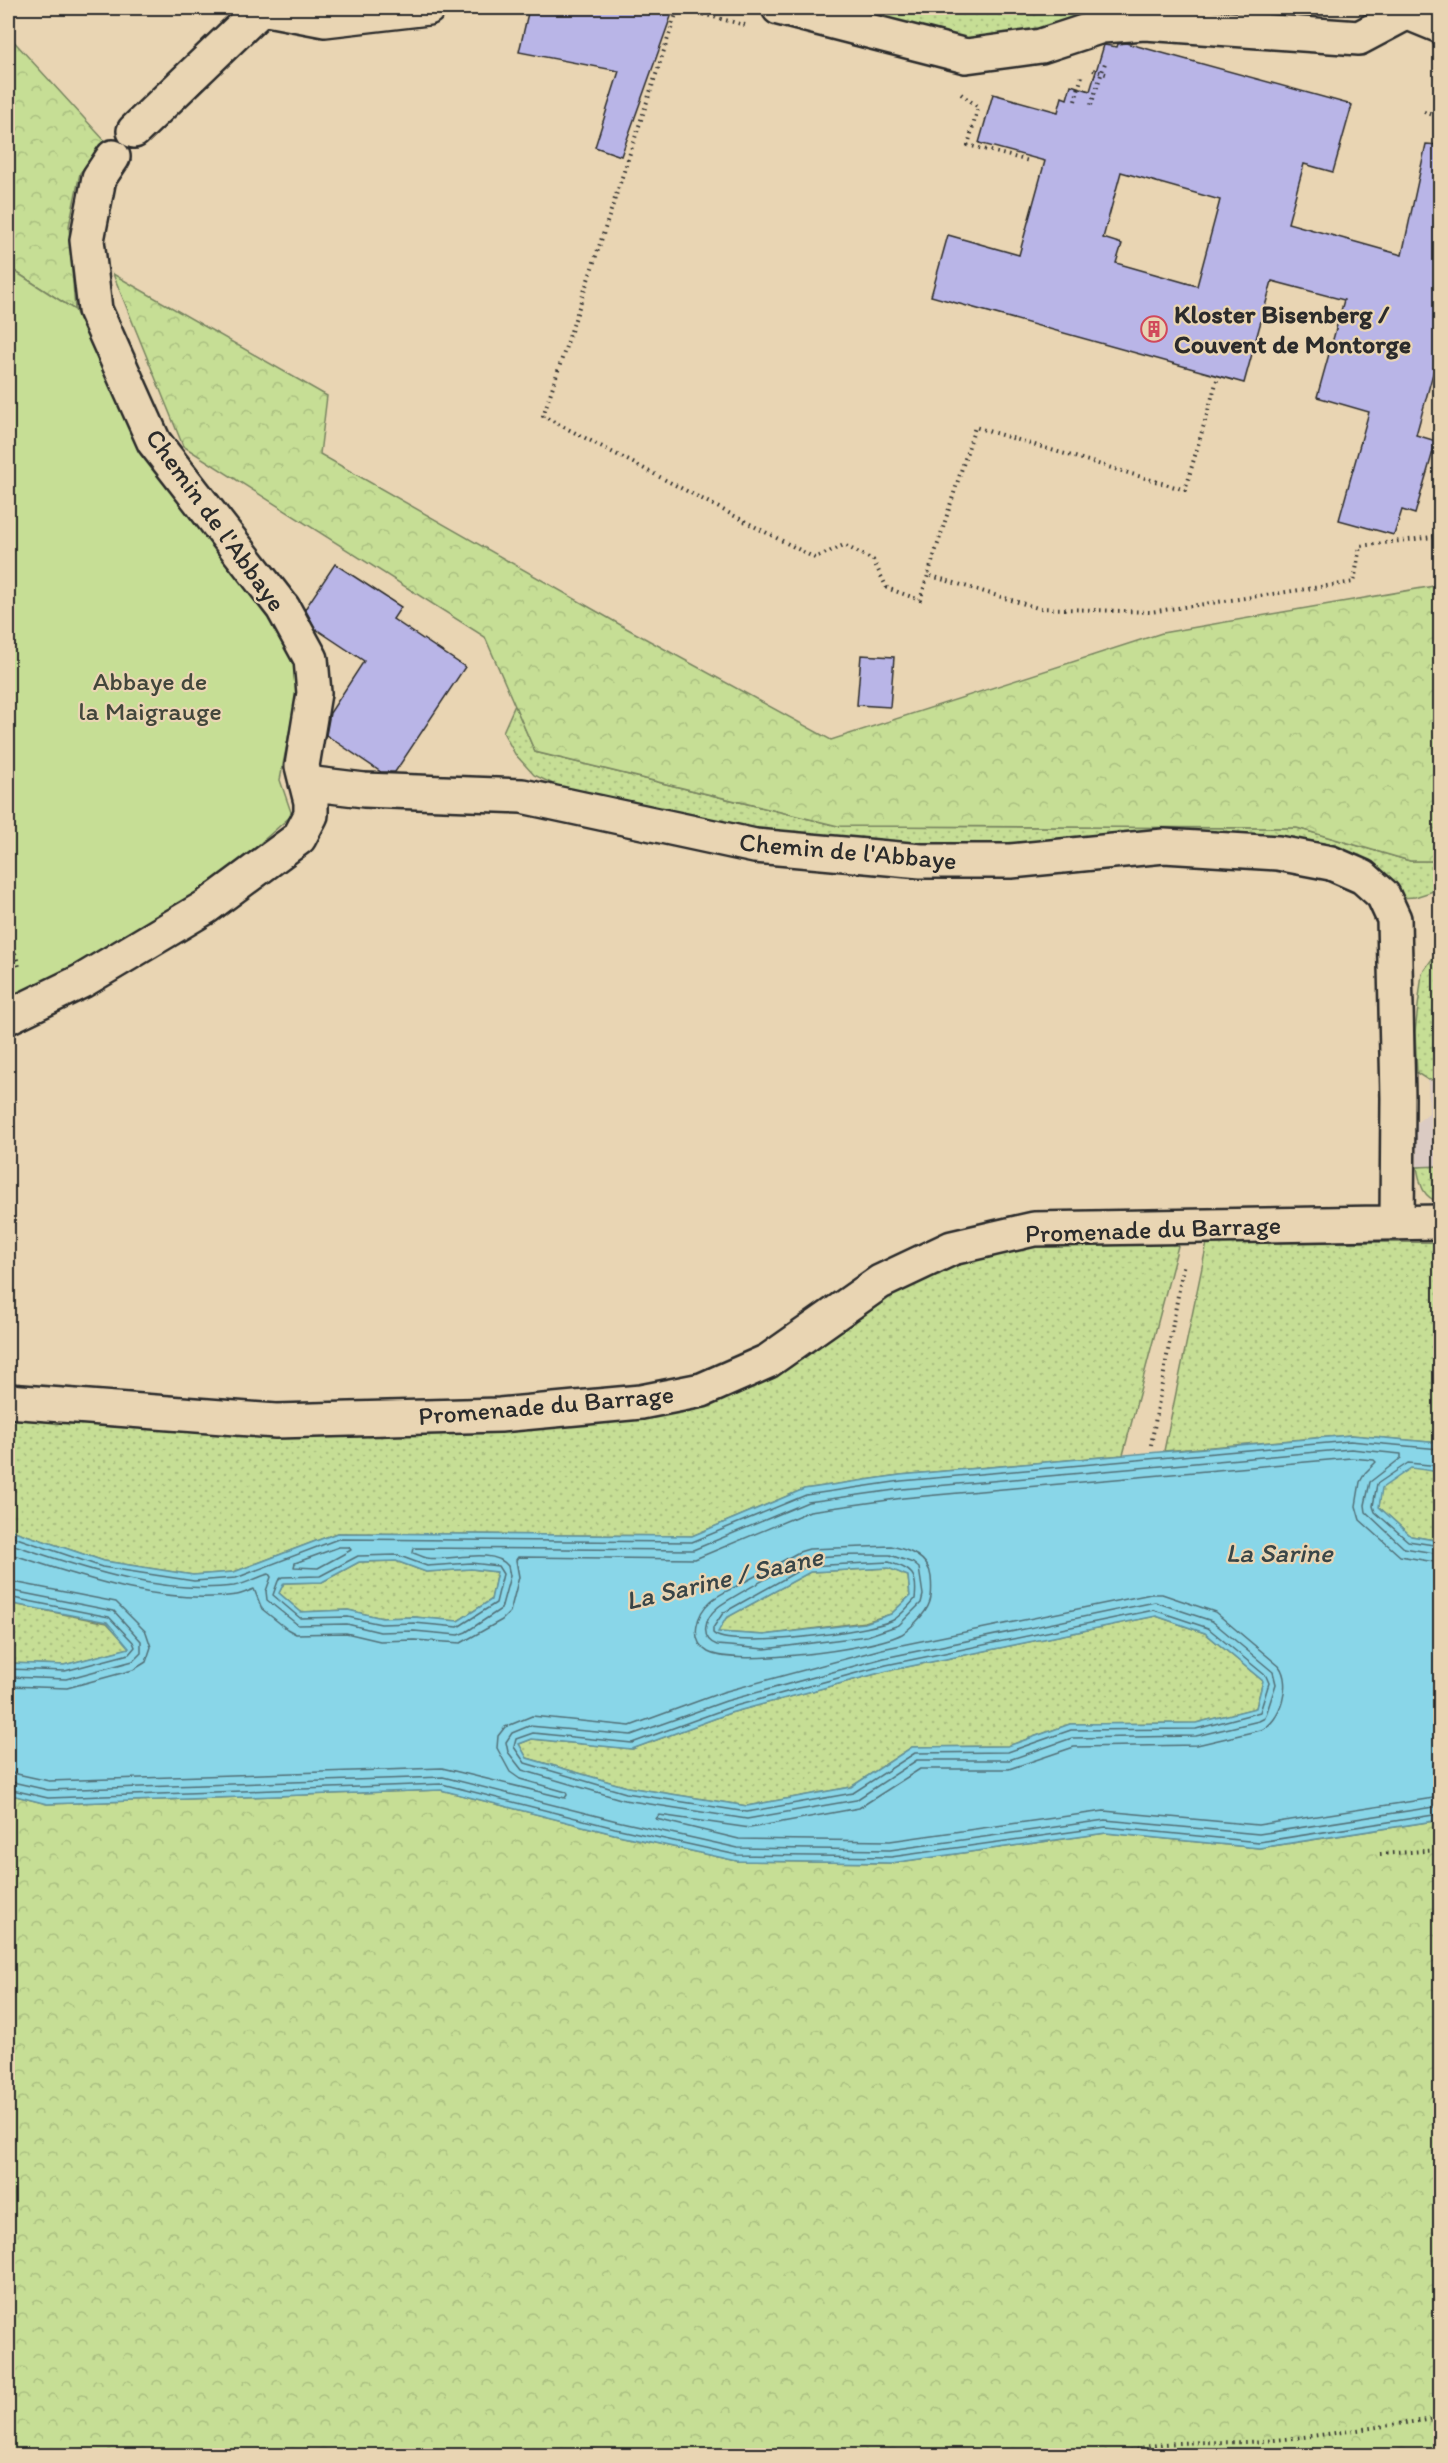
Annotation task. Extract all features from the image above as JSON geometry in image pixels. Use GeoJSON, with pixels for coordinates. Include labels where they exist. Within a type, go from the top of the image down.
{"type":"FeatureCollection","features":[{"type":"Feature","properties":{"kind":"street"},"geometry":{"type":"LineString","coordinates":[[134,131],[262,8],[325,20],[428,8]]}},
{"type":"Feature","properties":{"kind":"street"},"geometry":{"type":"LineString","coordinates":[[779,8],[966,56],[1041,46],[1102,26],[1145,23],[1359,38],[1402,10],[1440,26]]}},
{"type":"Feature","properties":{"kind":"street","name":"Chemin de l'Abbaye"},"geometry":{"type":"LineString","coordinates":[[8,1017],[82,981],[206,907],[299,838],[311,815],[311,802],[302,766],[314,693],[311,659],[283,608],[154,442],[95,310],[87,240],[99,178],[113,157]]}},
{"type":"Feature","properties":{"kind":"street","name":"Chemin de l'Abbaye"},"geometry":{"type":"LineString","coordinates":[[306,783],[364,790],[522,796],[755,846],[921,861],[1011,861],[1164,846],[1278,853],[1330,862],[1363,877],[1383,895],[1394,919],[1398,1098],[1397,1222]]}},
{"type":"Feature","properties":{"kind":"street","name":"Promenade du Barrage"},"geometry":{"type":"LineString","coordinates":[[8,1401],[276,1421],[500,1415],[641,1402],[702,1390],[768,1361],[880,1282],[952,1248],[1034,1230],[1440,1222]]}},
{"type":"Feature","properties":{"kind":"path"},"geometry":{"type":"LineString","coordinates":[[747,25],[678,8],[543,416],[815,558],[844,545],[873,560],[887,588],[920,600],[975,427],[1185,490],[1217,380]]}},
{"type":"Feature","properties":{"kind":"path"},"geometry":{"type":"LineString","coordinates":[[1098,72],[1109,75]]}},
{"type":"Feature","properties":{"kind":"path"},"geometry":{"type":"LineString","coordinates":[[1091,105],[1099,81]]}},
{"type":"Feature","properties":{"kind":"path"},"geometry":{"type":"LineString","coordinates":[[959,93],[978,107],[968,145],[1029,161]]}},
{"type":"Feature","properties":{"kind":"path"},"geometry":{"type":"LineString","coordinates":[[1424,112],[1440,117]]}},
{"type":"Feature","properties":{"kind":"path"},"geometry":{"type":"LineString","coordinates":[[928,575],[1038,608],[1150,612],[1354,582],[1360,546],[1440,536]]}},
{"type":"Feature","properties":{"kind":"path"},"geometry":{"type":"LineString","coordinates":[[1151,1445],[1191,1226]]}},
{"type":"Feature","properties":{"kind":"path"},"geometry":{"type":"LineString","coordinates":[[1380,1854],[1440,1850]]}},
{"type":"Feature","properties":{"kind":"path"},"geometry":{"type":"LineString","coordinates":[[1120,2456],[1128,2451],[1176,2442],[1224,2444],[1266,2441],[1440,2418]]}},
{"type":"Feature","properties":{"kind":"shaded area"},"geometry":{"type":"Polygon","coordinates":[[[1440,948],[1440,1166],[1417,1167],[1416,1123],[1429,1113],[1428,1080],[1417,1073],[1415,1032],[1422,974],[1440,948]]]}},
{"type":"Feature","properties":{"kind":"green space"},"geometry":{"type":"Polygon","coordinates":[[[821,8],[1126,8],[975,44],[821,8]]]}},
{"type":"Feature","properties":{"kind":"green space"},"geometry":{"type":"Polygon","coordinates":[[[1143,8],[1315,8],[1317,12],[1309,24],[1143,8]]]}},
{"type":"Feature","properties":{"kind":"green space"},"geometry":{"type":"Polygon","coordinates":[[[8,35],[105,141],[80,173],[69,226],[75,310],[8,267],[8,35]]]}},
{"type":"Feature","properties":{"kind":"green space","name":"Abbaye de la Maigrauge"},"geometry":{"type":"Polygon","coordinates":[[[8,267],[75,310],[138,447],[211,536],[303,662],[280,780],[292,815],[211,887],[109,953],[8,1000],[8,267]]]}},
{"type":"Feature","properties":{"kind":"green space"},"geometry":{"type":"Polygon","coordinates":[[[113,274],[327,396],[320,454],[626,628],[831,740],[1162,633],[1440,585],[1440,861],[1410,861],[1297,828],[838,826],[535,752],[485,637],[183,446],[113,274]]]}},
{"type":"Feature","properties":{"kind":"green space"},"geometry":{"type":"Polygon","coordinates":[[[515,705],[535,752],[838,826],[1297,828],[1410,861],[1440,861],[1440,889],[1415,897],[1399,898],[1370,871],[1013,851],[843,849],[820,834],[740,834],[570,792],[534,775],[515,754],[503,732],[515,705]]]}},
{"type":"Feature","properties":{"kind":"green space"},"geometry":{"type":"Polygon","coordinates":[[[1440,948],[1440,1079],[1428,1080],[1417,1073],[1415,1032],[1422,973],[1440,948]]]}},
{"type":"Feature","properties":{"kind":"green space"},"geometry":{"type":"Polygon","coordinates":[[[1440,1166],[1440,1202],[1426,1193],[1417,1167],[1440,1166]]]}},
{"type":"Feature","properties":{"kind":"green space"},"geometry":{"type":"Polygon","coordinates":[[[1179,1242],[1123,1455],[900,1475],[804,1489],[692,1536],[337,1533],[234,1572],[193,1575],[104,1561],[8,1529],[8,1418],[273,1437],[704,1405],[777,1375],[885,1296],[955,1263],[1032,1245],[1179,1242]]]}},
{"type":"Feature","properties":{"kind":"green space"},"geometry":{"type":"Polygon","coordinates":[[[1440,1242],[1440,1443],[1351,1435],[1164,1451],[1207,1243],[1440,1242]]]}},
{"type":"Feature","properties":{"kind":"green space"},"geometry":{"type":"Polygon","coordinates":[[[1411,1467],[1440,1472],[1440,1541],[1411,1536],[1379,1507],[1381,1488],[1411,1467]]]}},
{"type":"Feature","properties":{"kind":"green space"},"geometry":{"type":"Polygon","coordinates":[[[396,1561],[426,1572],[471,1569],[497,1572],[491,1600],[458,1621],[414,1617],[382,1618],[348,1610],[301,1612],[279,1593],[284,1583],[322,1582],[359,1562],[396,1561]]]}},
{"type":"Feature","properties":{"kind":"green space"},"geometry":{"type":"Polygon","coordinates":[[[889,1568],[908,1576],[910,1596],[891,1614],[865,1622],[764,1635],[717,1632],[726,1618],[810,1572],[889,1568]]]}},
{"type":"Feature","properties":{"kind":"green space"},"geometry":{"type":"Polygon","coordinates":[[[8,1603],[107,1623],[130,1648],[64,1665],[8,1663],[8,1603]]]}},
{"type":"Feature","properties":{"kind":"green space"},"geometry":{"type":"Polygon","coordinates":[[[1156,1616],[1205,1633],[1263,1681],[1256,1708],[1196,1723],[1070,1724],[1008,1746],[912,1747],[851,1787],[747,1806],[627,1787],[527,1758],[519,1744],[532,1739],[632,1749],[730,1713],[887,1671],[1156,1616]]]}},
{"type":"Feature","properties":{"kind":"green space"},"geometry":{"type":"Polygon","coordinates":[[[441,1790],[614,1834],[737,1861],[891,1863],[1106,1833],[1259,1848],[1440,1820],[1440,2455],[8,2456],[8,1794],[47,1804],[441,1790]]]}},
{"type":"Feature","properties":{"kind":"water","name":"La Sarine"},"geometry":{"type":"Polygon","coordinates":[[[1351,1435],[1440,1443],[1440,1472],[1411,1468],[1382,1488],[1379,1507],[1411,1536],[1440,1541],[1440,1820],[1259,1848],[1106,1833],[891,1863],[737,1861],[614,1834],[441,1790],[47,1804],[8,1794],[8,1663],[64,1665],[129,1648],[107,1622],[8,1603],[8,1529],[104,1561],[193,1575],[234,1572],[337,1533],[692,1536],[804,1489],[900,1475],[1351,1435]],[[396,1561],[359,1562],[322,1582],[284,1583],[279,1593],[301,1612],[348,1610],[382,1618],[414,1617],[458,1621],[491,1600],[497,1572],[471,1569],[426,1572],[396,1561]],[[888,1568],[810,1572],[726,1618],[718,1632],[764,1635],[865,1623],[891,1614],[910,1596],[908,1576],[888,1568]],[[1156,1616],[887,1671],[730,1713],[632,1749],[532,1739],[519,1744],[527,1758],[627,1787],[747,1806],[851,1787],[912,1747],[1008,1746],[1070,1724],[1196,1723],[1256,1708],[1263,1681],[1205,1633],[1156,1616]]]}},
{"type":"Feature","properties":{"kind":"building"},"geometry":{"type":"Polygon","coordinates":[[[548,8],[594,11],[595,8],[674,8],[621,156],[595,147],[619,71],[519,52],[528,13],[547,12],[548,8]]]}},
{"type":"Feature","properties":{"kind":"building","name":"Kloster Bisenberg / Couvent de Montorge"},"geometry":{"type":"Polygon","coordinates":[[[1126,43],[1352,105],[1333,172],[1304,164],[1288,223],[1402,255],[1426,144],[1440,145],[1440,348],[1416,435],[1436,441],[1415,514],[1402,510],[1394,535],[1339,520],[1369,412],[1317,397],[1344,300],[1272,281],[1244,383],[931,296],[948,235],[1019,255],[1045,161],[979,143],[993,94],[1058,112],[1062,97],[1067,99],[1071,85],[1090,91],[1104,45],[1117,47],[1118,44],[1126,43]],[[1121,172],[1103,238],[1122,244],[1116,263],[1197,286],[1220,200],[1121,172]]]}},
{"type":"Feature","properties":{"kind":"building"},"geometry":{"type":"Polygon","coordinates":[[[335,564],[401,607],[393,619],[465,667],[395,772],[381,772],[326,735],[330,713],[364,661],[316,629],[305,609],[335,564]]]}},
{"type":"Feature","properties":{"kind":"building"},"geometry":{"type":"Polygon","coordinates":[[[861,655],[894,657],[890,707],[857,705],[861,655]]]}},
{"type":"Feature","properties":{"kind":"place","name":"Kloster Bisenberg / Couvent de Montorge"},"geometry":{"type":"Point","coordinates":[1154,329]}},
{"type":"Feature","properties":{"kind":"water label","name":"La Sarine / Saane"},"geometry":{"type":"Point","coordinates":[724,1578]}}]}
